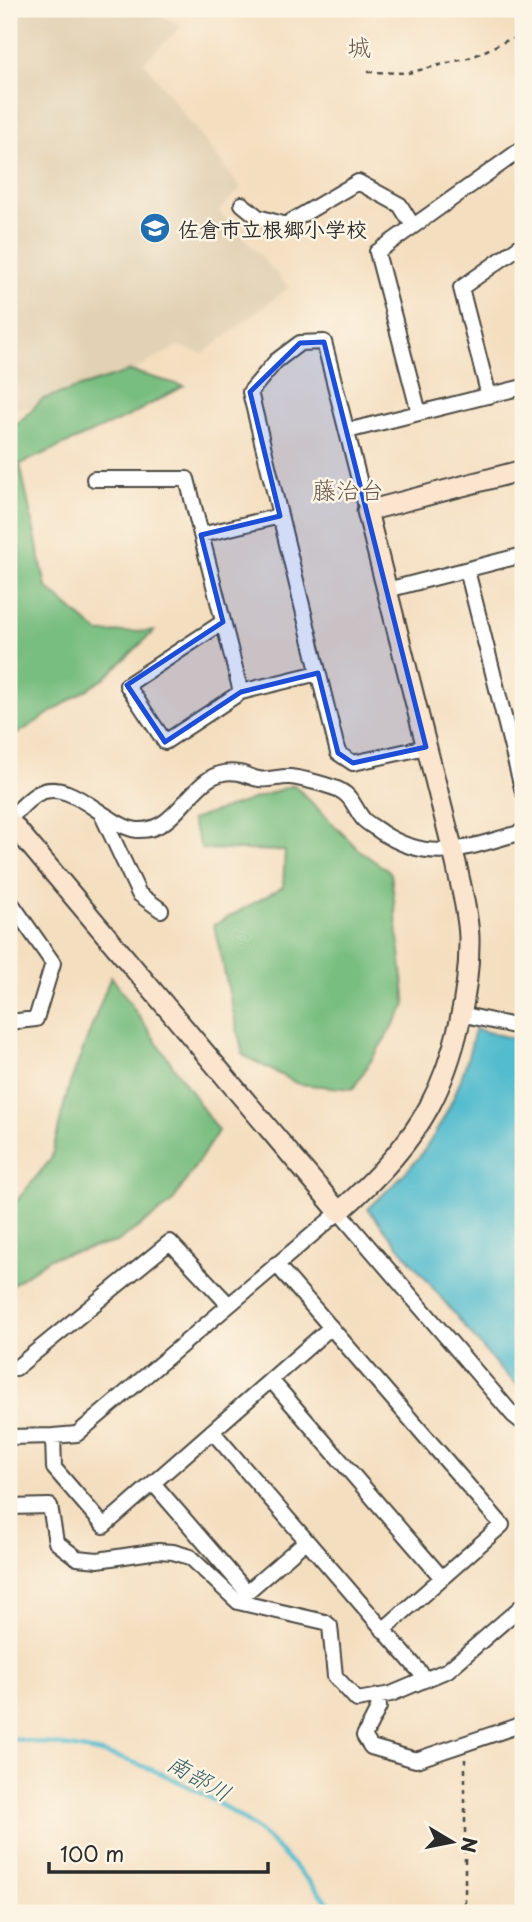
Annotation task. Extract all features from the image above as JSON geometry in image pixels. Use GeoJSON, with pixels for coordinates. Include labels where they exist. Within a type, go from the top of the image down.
{"type":"FeatureCollection","features":[{"type":"Feature","properties":{"kind":"street"},"geometry":{"type":"LineString","coordinates":[[419,413],[377,252],[523,148]]}},
{"type":"Feature","properties":{"kind":"street"},"geometry":{"type":"LineString","coordinates":[[242,204],[258,217],[285,225],[358,181],[400,205],[413,226]]}},
{"type":"Feature","properties":{"kind":"street"},"geometry":{"type":"LineString","coordinates":[[489,396],[461,288],[523,244]]}},
{"type":"Feature","properties":{"kind":"street"},"geometry":{"type":"LineString","coordinates":[[9,1437],[77,1434],[364,1190],[408,1138],[429,1108],[455,1040],[467,970],[465,902],[347,431],[324,342],[300,342],[276,361],[250,392],[338,753],[353,763],[426,747]]}},
{"type":"Feature","properties":{"kind":"street"},"geometry":{"type":"LineString","coordinates":[[347,431],[523,387]]}},
{"type":"Feature","properties":{"kind":"street"},"geometry":{"type":"LineString","coordinates":[[367,512],[523,470]]}},
{"type":"Feature","properties":{"kind":"street"},"geometry":{"type":"LineString","coordinates":[[94,479],[187,480],[241,692]]}},
{"type":"Feature","properties":{"kind":"street"},"geometry":{"type":"LineString","coordinates":[[201,535],[280,516]]}},
{"type":"Feature","properties":{"kind":"street"},"geometry":{"type":"LineString","coordinates":[[387,590],[523,555]]}},
{"type":"Feature","properties":{"kind":"street"},"geometry":{"type":"LineString","coordinates":[[467,570],[523,792]]}},
{"type":"Feature","properties":{"kind":"street"},"geometry":{"type":"LineString","coordinates":[[223,622],[127,685],[164,742],[241,692],[318,673]]}},
{"type":"Feature","properties":{"kind":"street"},"geometry":{"type":"LineString","coordinates":[[523,832],[452,850],[426,851],[407,846],[364,820],[349,796],[339,789],[289,776],[258,779],[237,772],[208,777],[166,821],[150,828],[137,830],[123,826],[63,791],[50,790],[37,794],[9,819],[339,1212],[513,1415],[523,1423]]}},
{"type":"Feature","properties":{"kind":"street"},"geometry":{"type":"LineString","coordinates":[[101,813],[139,894],[161,910]]}},
{"type":"Feature","properties":{"kind":"street"},"geometry":{"type":"LineString","coordinates":[[9,900],[53,963],[36,1019],[9,1022]]}},
{"type":"Feature","properties":{"kind":"street"},"geometry":{"type":"LineString","coordinates":[[461,1014],[523,1028]]}},
{"type":"Feature","properties":{"kind":"street"},"geometry":{"type":"LineString","coordinates":[[9,1368],[16,1368],[170,1242],[229,1305]]}},
{"type":"Feature","properties":{"kind":"street"},"geometry":{"type":"LineString","coordinates":[[276,1264],[502,1525],[383,1630]]}},
{"type":"Feature","properties":{"kind":"street"},"geometry":{"type":"LineString","coordinates":[[53,1436],[54,1468],[104,1525],[331,1327]]}},
{"type":"Feature","properties":{"kind":"street"},"geometry":{"type":"LineString","coordinates":[[271,1380],[442,1578]]}},
{"type":"Feature","properties":{"kind":"street"},"geometry":{"type":"LineString","coordinates":[[212,1432],[426,1679]]}},
{"type":"Feature","properties":{"kind":"street"},"geometry":{"type":"LineString","coordinates":[[153,1483],[247,1592],[306,1541]]}},
{"type":"Feature","properties":{"kind":"street"},"geometry":{"type":"LineString","coordinates":[[9,1507],[50,1506],[56,1542],[77,1558],[98,1560],[158,1551],[173,1552],[190,1557],[237,1602],[325,1622],[330,1626],[335,1676],[357,1700],[391,1694],[448,1670],[523,1605]]}},
{"type":"Feature","properties":{"kind":"street"},"geometry":{"type":"LineString","coordinates":[[378,1696],[379,1706],[364,1736],[371,1747],[416,1760],[523,1724]]}},
{"type":"Feature","properties":{"kind":"path"},"geometry":{"type":"LineString","coordinates":[[368,72],[408,73],[472,57],[523,36]]}},
{"type":"Feature","properties":{"kind":"path"},"geometry":{"type":"LineString","coordinates":[[465,1913],[466,1744]]}},
{"type":"Feature","properties":{"kind":"highlighted area"},"geometry":{"type":"Polygon","coordinates":[[[324,342],[426,747],[353,763],[338,753],[318,673],[241,692],[165,742],[127,685],[223,622],[201,535],[280,516],[250,392],[300,343],[324,342]]]}},
{"type":"Feature","properties":{"kind":"shaded area"},"geometry":{"type":"Polygon","coordinates":[[[9,9],[146,9],[182,26],[144,62],[241,188],[219,211],[289,287],[203,354],[177,346],[75,404],[15,408],[9,405],[9,9]]]}},
{"type":"Feature","properties":{"kind":"green space"},"geometry":{"type":"Polygon","coordinates":[[[130,371],[184,386],[125,418],[20,464],[46,587],[99,633],[154,631],[105,678],[17,734],[9,723],[9,644],[19,548],[9,531],[9,432],[43,399],[130,371]]]}},
{"type":"Feature","properties":{"kind":"green space"},"geometry":{"type":"Polygon","coordinates":[[[294,785],[359,850],[391,873],[406,1005],[353,1089],[298,1084],[243,1055],[214,925],[283,887],[285,851],[202,849],[191,820],[294,785]]]}},
{"type":"Feature","properties":{"kind":"green space"},"geometry":{"type":"Polygon","coordinates":[[[111,976],[218,1131],[171,1204],[117,1242],[50,1258],[9,1287],[9,1210],[51,1159],[68,1089],[111,976]]]}},
{"type":"Feature","properties":{"kind":"water"},"geometry":{"type":"Polygon","coordinates":[[[475,1029],[523,1041],[523,1390],[499,1368],[368,1209],[412,1165],[434,1135],[456,1092],[475,1029]]]}},
{"type":"Feature","properties":{"kind":"waterway","name":"南部川"},"geometry":{"type":"LineString","coordinates":[[9,1738],[88,1750],[120,1758],[167,1776],[202,1794],[264,1836],[338,1913]]}},
{"type":"Feature","properties":{"kind":"place","name":"佐倉市立根郷小学校"},"geometry":{"type":"Point","coordinates":[155,228]}},
{"type":"Feature","properties":{"kind":"district","name":"城"},"geometry":{"type":"Point","coordinates":[359,46]}},
{"type":"Feature","properties":{"kind":"district","name":"藤治台"},"geometry":{"type":"Point","coordinates":[348,489]}}]}
